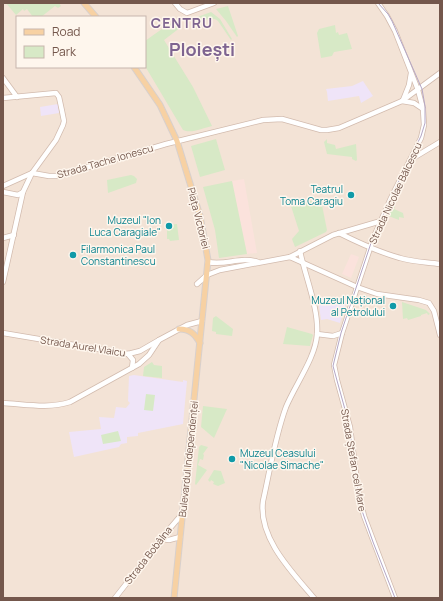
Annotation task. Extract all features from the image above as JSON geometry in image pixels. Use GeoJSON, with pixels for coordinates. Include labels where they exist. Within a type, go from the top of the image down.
{"type":"FeatureCollection","features":[{"type":"Feature","properties":{"kind":"main road"},"geometry":{"type":"LineString","coordinates":[[84,3],[95,16]]}},
{"type":"Feature","properties":{"kind":"main road"},"geometry":{"type":"LineString","coordinates":[[175,3],[186,13],[214,3]]}},
{"type":"Feature","properties":{"kind":"main road","name":"Strada Nicolae Bălcescu"},"geometry":{"type":"LineString","coordinates":[[334,365],[342,333],[370,248],[381,221],[421,138],[424,121],[423,109],[411,71],[395,31],[378,3]]}},
{"type":"Feature","properties":{"kind":"main road","name":"Piața Victoriei"},"geometry":{"type":"LineString","coordinates":[[135,68],[160,105],[177,141],[200,216],[208,262],[202,321]]}},
{"type":"Feature","properties":{"kind":"main road"},"geometry":{"type":"LineString","coordinates":[[411,71],[409,86],[402,101],[414,103],[423,109]]}},
{"type":"Feature","properties":{"kind":"main road","name":"Strada Tache Ionescu"},"geometry":{"type":"LineString","coordinates":[[32,173],[58,176],[177,141],[268,119],[290,121],[321,130],[332,130],[348,125],[402,101],[440,73]]}},
{"type":"Feature","properties":{"kind":"main road"},"geometry":{"type":"LineString","coordinates":[[3,78],[12,90],[15,97]]}},
{"type":"Feature","properties":{"kind":"main road"},"geometry":{"type":"LineString","coordinates":[[3,98],[54,92],[59,95],[64,121],[51,147],[32,173],[23,191],[3,282]]}},
{"type":"Feature","properties":{"kind":"main road"},"geometry":{"type":"LineString","coordinates":[[410,160],[440,142]]}},
{"type":"Feature","properties":{"kind":"main road"},"geometry":{"type":"LineString","coordinates":[[20,202],[10,189],[13,182],[32,173]]}},
{"type":"Feature","properties":{"kind":"main road"},"geometry":{"type":"LineString","coordinates":[[3,186],[19,180],[22,183],[23,191]]}},
{"type":"Feature","properties":{"kind":"main road"},"geometry":{"type":"LineString","coordinates":[[3,192],[19,194],[23,191]]}},
{"type":"Feature","properties":{"kind":"main road"},"geometry":{"type":"LineString","coordinates":[[197,284],[207,275],[220,270],[290,257],[339,233],[381,221]]}},
{"type":"Feature","properties":{"kind":"main road"},"geometry":{"type":"LineString","coordinates":[[339,233],[370,248],[401,258],[440,264]]}},
{"type":"Feature","properties":{"kind":"main road"},"geometry":{"type":"LineString","coordinates":[[3,238],[14,235]]}},
{"type":"Feature","properties":{"kind":"main road"},"geometry":{"type":"LineString","coordinates":[[300,251],[314,310],[317,336],[311,356],[291,396],[282,420],[262,506],[265,523],[274,544],[289,568],[314,598]]}},
{"type":"Feature","properties":{"kind":"main road"},"geometry":{"type":"LineString","coordinates":[[290,257],[357,287],[381,295],[419,300],[429,303],[434,311],[440,335]]}},
{"type":"Feature","properties":{"kind":"main road"},"geometry":{"type":"LineString","coordinates":[[208,262],[218,264],[249,259],[260,262]]}},
{"type":"Feature","properties":{"kind":"main road","name":"Strada Aurel Vlaicu"},"geometry":{"type":"LineString","coordinates":[[3,332],[128,354],[140,351],[179,329],[202,321]]}},
{"type":"Feature","properties":{"kind":"main road","name":"Bulevardul Independenței"},"geometry":{"type":"LineString","coordinates":[[174,598],[202,321]]}},
{"type":"Feature","properties":{"kind":"main road"},"geometry":{"type":"LineString","coordinates":[[179,329],[194,333],[200,343]]}},
{"type":"Feature","properties":{"kind":"main road"},"geometry":{"type":"LineString","coordinates":[[317,336],[333,336],[342,333]]}},
{"type":"Feature","properties":{"kind":"main road"},"geometry":{"type":"LineString","coordinates":[[3,403],[44,405],[65,404],[132,368],[149,355],[159,340]]}},
{"type":"Feature","properties":{"kind":"main road"},"geometry":{"type":"LineString","coordinates":[[128,354],[133,360],[132,368]]}},
{"type":"Feature","properties":{"kind":"main road","name":"Strada Ștefan cel Mare"},"geometry":{"type":"LineString","coordinates":[[334,365],[335,374],[350,427],[358,490],[364,516],[396,598]]}},
{"type":"Feature","properties":{"kind":"main road","name":"Strada Bobâlna"},"geometry":{"type":"LineString","coordinates":[[115,598],[183,513]]}},
{"type":"Feature","properties":{"kind":"main road"},"geometry":{"type":"LineString","coordinates":[[162,539],[170,540],[180,537]]}},
{"type":"Feature","properties":{"kind":"shaded area","name":"Ploiești"},"geometry":{"type":"Polygon","coordinates":[[[3,3],[440,3],[440,598],[3,598],[3,3]]]}},
{"type":"Feature","properties":{"kind":"shaded area"},"geometry":{"type":"Polygon","coordinates":[[[363,81],[373,96],[361,103],[359,96],[328,101],[326,89],[352,86],[363,81]]]}},
{"type":"Feature","properties":{"kind":"shaded area"},"geometry":{"type":"Polygon","coordinates":[[[58,104],[59,113],[41,116],[40,107],[58,104]]]}},
{"type":"Feature","properties":{"kind":"shaded area"},"geometry":{"type":"Polygon","coordinates":[[[244,179],[257,253],[247,254],[232,181],[244,179]]]}},
{"type":"Feature","properties":{"kind":"shaded area"},"geometry":{"type":"Polygon","coordinates":[[[351,254],[359,257],[351,278],[342,274],[351,254]]]}},
{"type":"Feature","properties":{"kind":"shaded area"},"geometry":{"type":"Polygon","coordinates":[[[318,297],[328,297],[346,303],[340,323],[327,319],[321,320],[318,297]]]}},
{"type":"Feature","properties":{"kind":"shaded area"},"geometry":{"type":"Polygon","coordinates":[[[134,375],[183,382],[183,380],[187,381],[183,424],[138,433],[138,436],[127,437],[127,443],[121,444],[119,447],[74,457],[69,432],[101,429],[99,417],[114,418],[116,407],[126,408],[130,403],[128,401],[129,376],[134,375]]]}},
{"type":"Feature","properties":{"kind":"green space"},"geometry":{"type":"Polygon","coordinates":[[[6,3],[59,3],[61,6],[58,8],[55,6],[42,16],[32,16],[27,9],[24,11],[23,9],[16,15],[6,3]]]}},
{"type":"Feature","properties":{"kind":"green space"},"geometry":{"type":"Polygon","coordinates":[[[228,6],[238,36],[237,37],[216,9],[228,6]]]}},
{"type":"Feature","properties":{"kind":"green space"},"geometry":{"type":"Polygon","coordinates":[[[211,12],[220,19],[232,39],[231,40],[215,19],[206,19],[195,25],[192,19],[211,12]]]}},
{"type":"Feature","properties":{"kind":"green space"},"geometry":{"type":"Polygon","coordinates":[[[176,19],[181,27],[164,40],[193,87],[212,126],[193,131],[183,130],[146,68],[146,40],[176,19]]]}},
{"type":"Feature","properties":{"kind":"green space"},"geometry":{"type":"Polygon","coordinates":[[[335,25],[336,33],[338,32],[339,35],[347,33],[352,49],[334,52],[332,56],[321,58],[317,33],[319,29],[335,25]]]}},
{"type":"Feature","properties":{"kind":"green space"},"geometry":{"type":"Polygon","coordinates":[[[216,139],[225,170],[200,177],[191,146],[216,139]]]}},
{"type":"Feature","properties":{"kind":"green space"},"geometry":{"type":"Polygon","coordinates":[[[327,139],[327,143],[335,145],[336,149],[356,144],[357,160],[352,159],[352,157],[327,154],[324,142],[327,139]]]}},
{"type":"Feature","properties":{"kind":"green space"},"geometry":{"type":"Polygon","coordinates":[[[131,175],[137,179],[136,183],[108,193],[107,180],[131,175]]]}},
{"type":"Feature","properties":{"kind":"green space"},"geometry":{"type":"Polygon","coordinates":[[[232,181],[247,254],[219,258],[215,230],[203,187],[232,181]]]}},
{"type":"Feature","properties":{"kind":"green space"},"geometry":{"type":"Polygon","coordinates":[[[310,201],[318,201],[319,205],[322,205],[327,230],[326,232],[295,247],[292,239],[299,231],[291,206],[310,201]]]}},
{"type":"Feature","properties":{"kind":"green space"},"geometry":{"type":"Polygon","coordinates":[[[392,205],[395,207],[394,209],[403,213],[404,218],[399,217],[399,220],[386,215],[392,205]]]}},
{"type":"Feature","properties":{"kind":"green space"},"geometry":{"type":"Polygon","coordinates":[[[177,224],[179,240],[170,241],[167,239],[167,225],[177,224]]]}},
{"type":"Feature","properties":{"kind":"green space"},"geometry":{"type":"Polygon","coordinates":[[[402,302],[426,310],[430,314],[428,315],[427,313],[408,320],[407,318],[403,319],[402,302]]]}},
{"type":"Feature","properties":{"kind":"green space"},"geometry":{"type":"Polygon","coordinates":[[[216,316],[233,329],[232,336],[216,334],[216,332],[212,331],[213,318],[216,316]]]}},
{"type":"Feature","properties":{"kind":"green space"},"geometry":{"type":"Polygon","coordinates":[[[287,327],[312,334],[310,346],[283,344],[287,327]]]}},
{"type":"Feature","properties":{"kind":"green space"},"geometry":{"type":"Polygon","coordinates":[[[152,362],[154,365],[162,366],[162,378],[143,376],[144,367],[152,362]]]}},
{"type":"Feature","properties":{"kind":"green space"},"geometry":{"type":"Polygon","coordinates":[[[146,394],[155,395],[153,411],[144,410],[146,394]]]}},
{"type":"Feature","properties":{"kind":"green space"},"geometry":{"type":"Polygon","coordinates":[[[203,406],[227,409],[214,438],[201,427],[203,406]]]}},
{"type":"Feature","properties":{"kind":"green space"},"geometry":{"type":"Polygon","coordinates":[[[118,431],[121,441],[103,444],[101,435],[118,431]]]}},
{"type":"Feature","properties":{"kind":"green space"},"geometry":{"type":"Polygon","coordinates":[[[201,445],[208,447],[203,454],[203,460],[200,459],[198,465],[207,470],[196,485],[199,447],[201,445]]]}},
{"type":"Feature","properties":{"kind":"green space"},"geometry":{"type":"Polygon","coordinates":[[[214,470],[221,471],[225,483],[218,486],[213,484],[214,482],[211,480],[210,482],[208,480],[214,470]]]}},
{"type":"Feature","properties":{"kind":"tram line"},"geometry":{"type":"LineString","coordinates":[[378,3],[392,21],[422,89],[425,106],[425,123],[421,136],[372,240],[341,333],[333,366],[349,424],[360,505],[395,598]]}},
{"type":"Feature","properties":{"kind":"place","name":"Teatrul Toma Caragiu"},"geometry":{"type":"Point","coordinates":[351,195]}},
{"type":"Feature","properties":{"kind":"place","name":"Muzeul \"Ion Luca Caragiale\""},"geometry":{"type":"Point","coordinates":[169,226]}},
{"type":"Feature","properties":{"kind":"place","name":"Filarmonica Paul Constantinescu"},"geometry":{"type":"Point","coordinates":[73,255]}},
{"type":"Feature","properties":{"kind":"place","name":"Muzeul Național al Petrolului"},"geometry":{"type":"Point","coordinates":[393,306]}},
{"type":"Feature","properties":{"kind":"place","name":"Muzeul Ceasului \"Nicolae Simache\""},"geometry":{"type":"Point","coordinates":[232,459]}},
{"type":"Feature","properties":{"kind":"district","name":"CENTRU"},"geometry":{"type":"Point","coordinates":[182,23]}},
{"type":"Feature","properties":{"kind":"district","name":"Ploiești"},"geometry":{"type":"Point","coordinates":[202,50]}}]}
